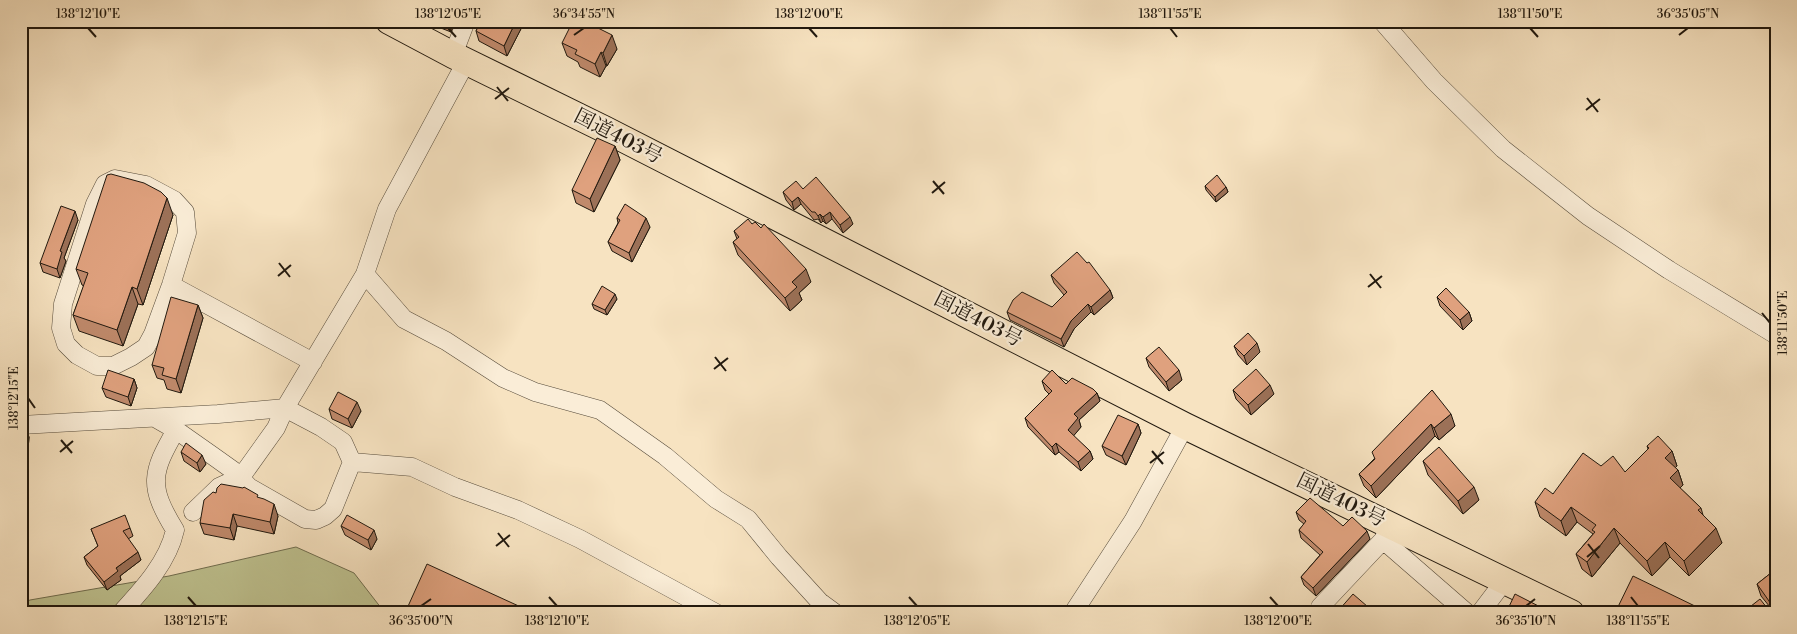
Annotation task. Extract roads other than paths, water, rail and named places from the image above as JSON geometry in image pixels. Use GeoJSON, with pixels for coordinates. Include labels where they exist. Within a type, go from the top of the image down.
{"type":"FeatureCollection","features":[{"type":"Feature","properties":{"kind":"highway","name":"国道403号"},"geometry":{"type":"LineString","coordinates":[[389,21],[1185,426],[1387,532],[1505,580],[1571,613]]}},
{"type":"Feature","properties":{"kind":"street"},"geometry":{"type":"LineString","coordinates":[[193,512],[219,487],[241,478],[276,428],[285,408],[365,274],[387,209],[460,58],[466,21]]}},
{"type":"Feature","properties":{"kind":"street"},"geometry":{"type":"LineString","coordinates":[[1382,21],[1434,81],[1503,149],[1588,216],[1669,270],[1776,335]]}},
{"type":"Feature","properties":{"kind":"street"},"geometry":{"type":"LineString","coordinates":[[115,179],[146,185],[174,200],[185,212],[187,232],[171,285],[153,334],[146,347],[131,358],[114,366],[96,366],[77,355],[66,344],[61,328],[63,304],[95,204],[105,184],[115,179]]}},
{"type":"Feature","properties":{"kind":"street"},"geometry":{"type":"LineString","coordinates":[[365,274],[404,319],[446,341],[503,378],[535,392],[600,410],[665,456],[716,499],[748,519],[820,602],[835,613]]}},
{"type":"Feature","properties":{"kind":"street"},"geometry":{"type":"LineString","coordinates":[[171,285],[313,362]]}},
{"type":"Feature","properties":{"kind":"street"},"geometry":{"type":"LineString","coordinates":[[21,425],[154,418],[285,408],[321,427],[343,442],[352,462],[333,510],[316,520],[305,519],[249,487],[241,478],[213,456],[176,430],[154,418]]}},
{"type":"Feature","properties":{"kind":"street"},"geometry":{"type":"LineString","coordinates":[[1074,613],[1133,521],[1185,426]]}},
{"type":"Feature","properties":{"kind":"street"},"geometry":{"type":"LineString","coordinates":[[121,613],[149,582],[172,543],[175,530],[163,511],[155,481],[158,466],[176,430]]}},
{"type":"Feature","properties":{"kind":"street"},"geometry":{"type":"LineString","coordinates":[[352,462],[412,467],[455,487],[518,510],[580,540],[716,613]]}},
{"type":"Feature","properties":{"kind":"street"},"geometry":{"type":"LineString","coordinates":[[1320,607],[1387,532],[1467,613]]}},
{"type":"Feature","properties":{"kind":"street"},"geometry":{"type":"LineString","coordinates":[[1480,613],[1505,580]]}}]}
